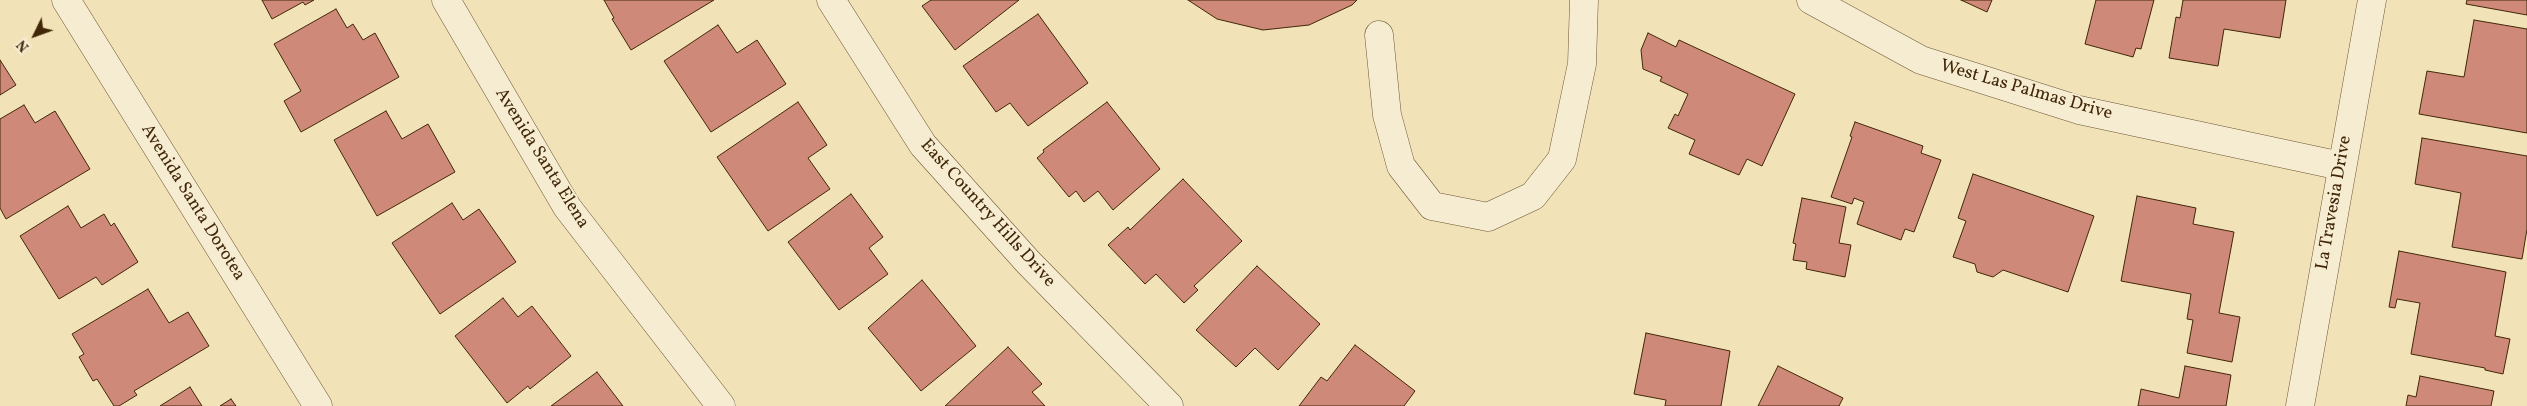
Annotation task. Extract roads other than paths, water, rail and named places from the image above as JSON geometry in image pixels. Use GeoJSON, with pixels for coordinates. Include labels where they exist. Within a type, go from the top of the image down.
{"type":"FeatureCollection","features":[{"type":"Feature","properties":{"kind":"street","name":"Avenida Santa Dorotea"},"geometry":{"type":"LineString","coordinates":[[66,0],[318,406]]}},
{"type":"Feature","properties":{"kind":"street","name":"Avenida Santa Elena"},"geometry":{"type":"LineString","coordinates":[[446,0],[567,207],[721,406]]}},
{"type":"Feature","properties":{"kind":"street","name":"East Country Hills Drive"},"geometry":{"type":"LineString","coordinates":[[831,0],[923,145],[1028,262],[1169,406]]}},
{"type":"Feature","properties":{"kind":"street"},"geometry":{"type":"LineString","coordinates":[[1379,35],[1387,114],[1401,166],[1432,206],[1488,216],[1533,196],[1562,159],[1582,64],[1584,0]]}},
{"type":"Feature","properties":{"kind":"street","name":"West Las Palmas Drive"},"geometry":{"type":"LineString","coordinates":[[1811,0],[1921,60],[2079,110],[2341,166]]}},
{"type":"Feature","properties":{"kind":"street","name":"La Travesia Drive"},"geometry":{"type":"LineString","coordinates":[[2300,406],[2341,166],[2372,0]]}}]}
